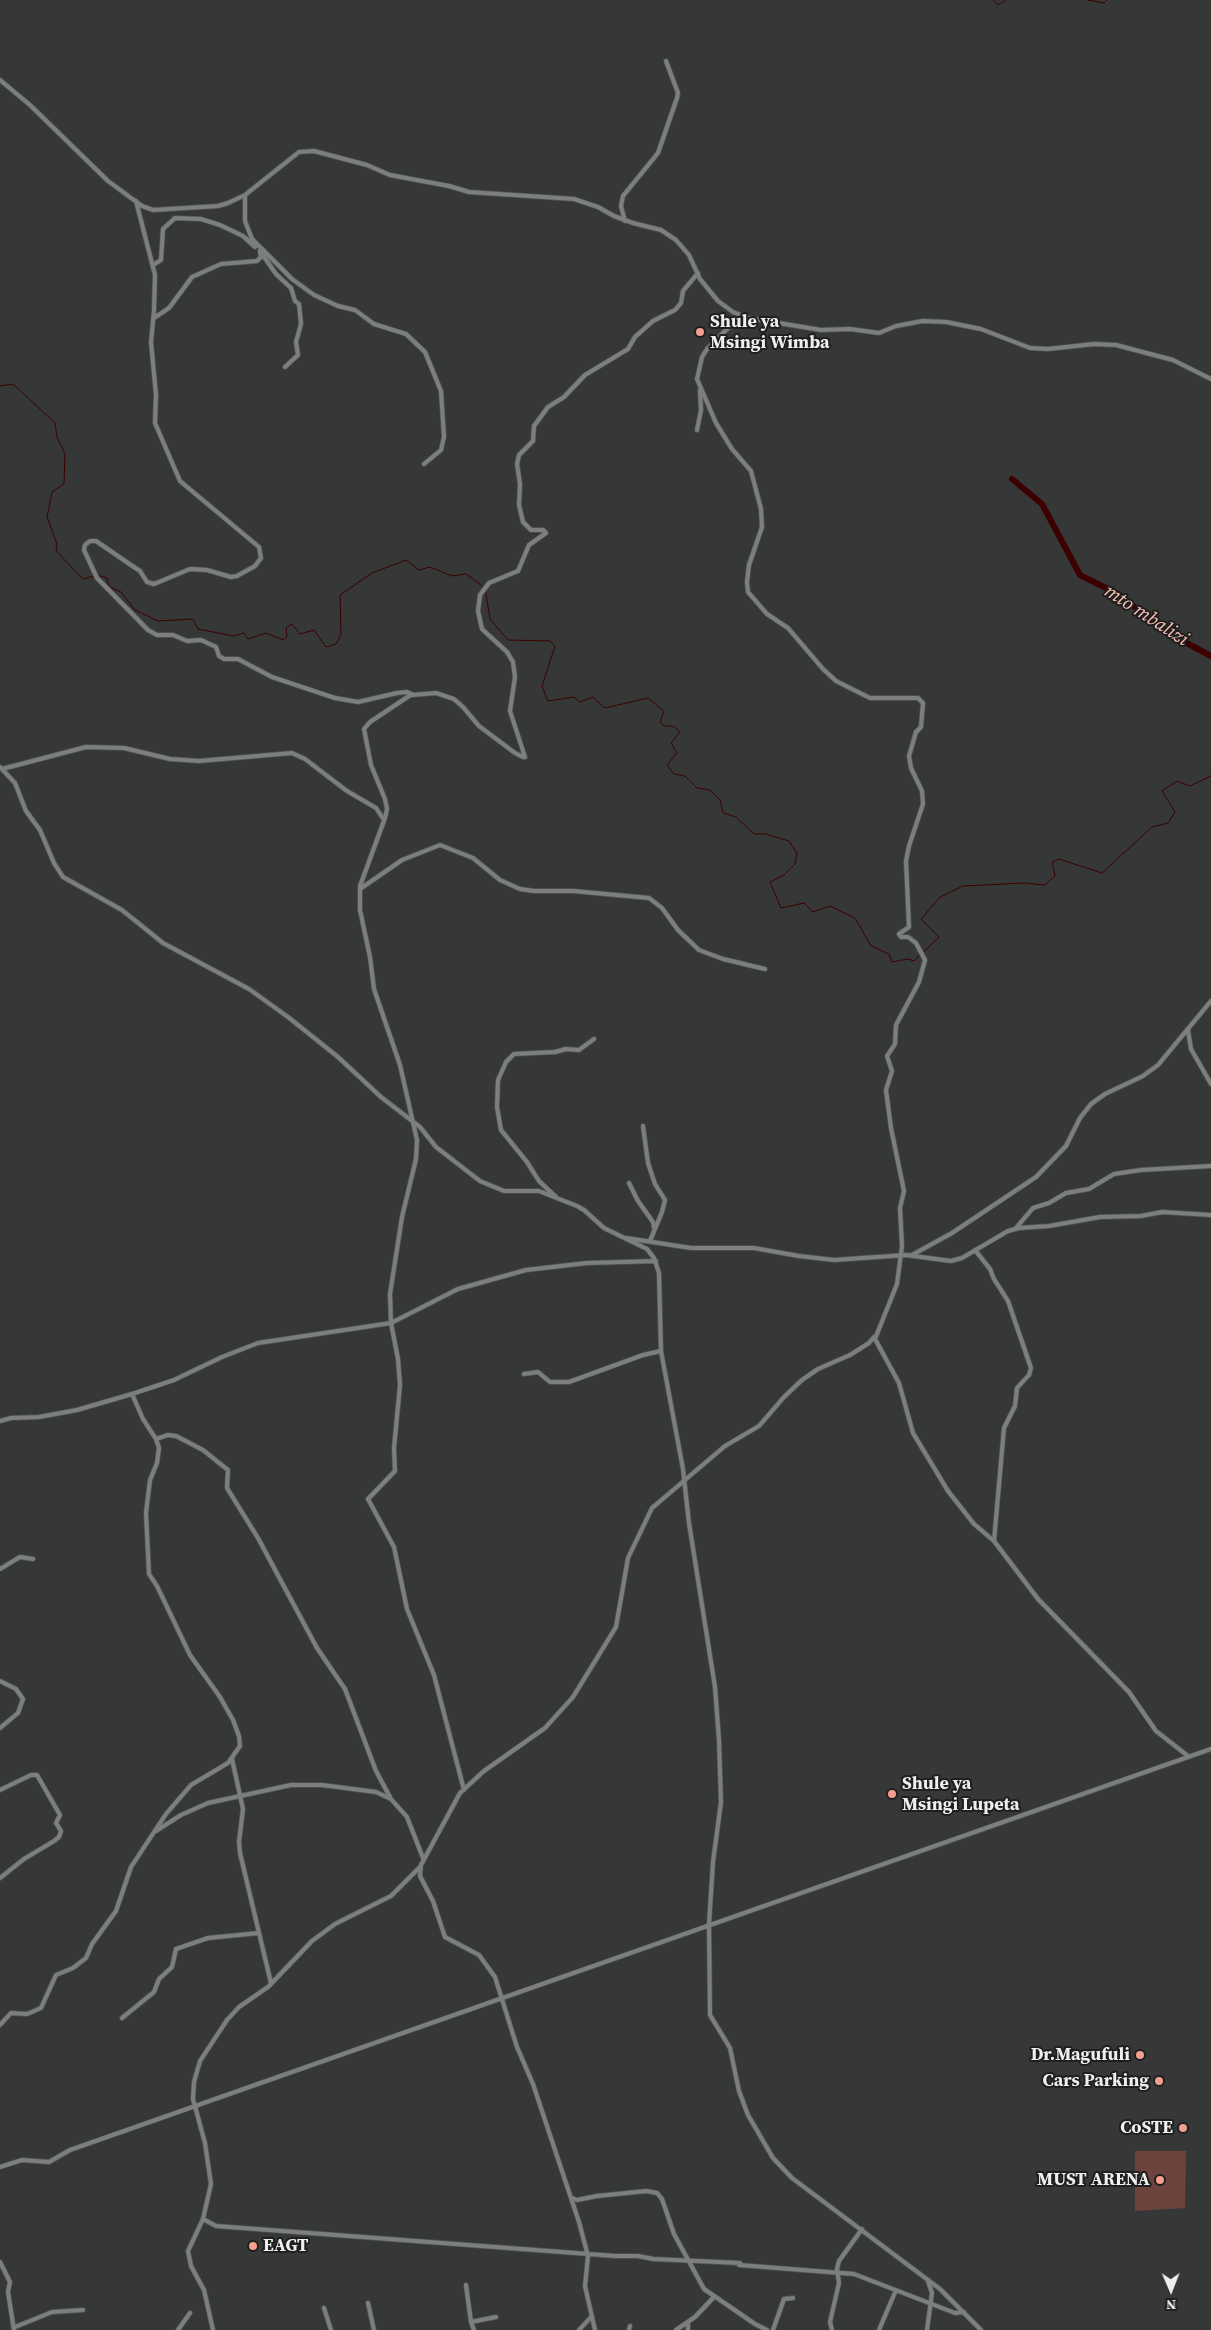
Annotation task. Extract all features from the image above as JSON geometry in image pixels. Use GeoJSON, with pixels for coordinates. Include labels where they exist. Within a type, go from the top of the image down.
{"type":"FeatureCollection","features":[{"type":"Feature","properties":{"kind":"street"},"geometry":{"type":"LineString","coordinates":[[625,221],[621,206],[623,196],[658,153],[677,98],[678,93],[666,61]]}},
{"type":"Feature","properties":{"kind":"street"},"geometry":{"type":"LineString","coordinates":[[0,80],[62,135],[103,178],[147,208],[158,211],[218,206],[245,195],[299,152],[314,151],[367,165],[390,175],[449,186],[469,192],[574,199],[598,207],[625,221],[670,234],[689,255],[698,273],[718,301],[733,312],[748,318],[821,330],[850,329],[879,333],[896,326],[923,321],[946,322],[981,328],[1030,348],[1048,349],[1094,344],[1116,344],[1172,360],[1211,379]]}},
{"type":"Feature","properties":{"kind":"street"},"geometry":{"type":"LineString","coordinates":[[245,195],[246,221],[252,240],[276,274],[291,288],[295,301],[299,304],[301,324],[296,342],[298,354],[284,367]]}},
{"type":"Feature","properties":{"kind":"street"},"geometry":{"type":"LineString","coordinates":[[136,201],[156,280],[151,342],[156,395],[155,423],[174,464],[178,478],[192,492],[259,546],[261,558],[255,566],[237,576],[231,577],[203,570],[190,570],[154,584],[147,582],[139,570],[96,542],[90,541],[85,545],[84,550],[93,571],[97,578],[153,634],[173,635],[187,641],[201,640],[216,647],[220,656],[224,659],[238,659],[272,677],[335,698],[358,702],[397,693],[409,692],[412,696]]}},
{"type":"Feature","properties":{"kind":"street"},"geometry":{"type":"LineString","coordinates":[[153,265],[161,260],[164,229],[175,218],[202,219],[220,225],[246,238],[292,279],[314,295],[338,306],[352,308],[374,324],[406,334],[425,352],[441,391],[444,438],[441,450],[424,464]]}},
{"type":"Feature","properties":{"kind":"street"},"geometry":{"type":"LineString","coordinates":[[154,318],[168,308],[192,277],[220,264],[257,261],[260,256],[259,249]]}},
{"type":"Feature","properties":{"kind":"street"},"geometry":{"type":"LineString","coordinates":[[464,1790],[434,1674],[407,1609],[394,1547],[368,1501],[392,1476],[395,1468],[394,1448],[400,1379],[391,1323],[390,1294],[394,1264],[417,1153],[414,1123],[400,1065],[374,989],[370,957],[359,906],[360,890],[387,809],[386,799],[371,765],[364,729],[370,722],[399,701],[412,696],[436,693],[454,699],[478,726],[518,755],[525,757],[510,711],[515,677],[513,662],[507,652],[482,629],[478,611],[480,595],[489,583],[518,571],[529,545],[546,533],[543,530],[531,530],[524,525],[518,505],[520,484],[517,464],[519,455],[533,441],[534,426],[548,407],[564,397],[585,375],[628,349],[635,337],[655,319],[676,310],[680,304],[683,291],[698,273]]}},
{"type":"Feature","properties":{"kind":"street"},"geometry":{"type":"LineString","coordinates":[[595,2330],[585,2284],[587,2254],[572,2198],[534,2084],[518,2050],[494,1976],[482,1959],[474,1952],[445,1937],[433,1901],[421,1879],[421,1865],[423,1858],[444,1825],[456,1799],[464,1790],[484,1771],[545,1728],[573,1697],[616,1628],[627,1562],[649,1512],[667,1494],[731,1441],[759,1426],[784,1397],[802,1380],[815,1371],[845,1358],[864,1347],[876,1332],[896,1287],[901,1255],[900,1208],[904,1191],[891,1128],[886,1090],[892,1071],[887,1056],[896,1044],[896,1025],[919,982],[925,957],[914,941],[901,937],[898,933],[909,927],[906,861],[909,846],[923,809],[922,791],[909,756],[916,732],[921,727],[923,702],[918,698],[870,698],[836,680],[823,669],[788,628],[767,614],[747,588],[748,574],[761,533],[762,509],[749,468],[726,442],[697,379],[698,370],[705,352],[728,328],[748,318]]}},
{"type":"Feature","properties":{"kind":"street"},"geometry":{"type":"LineString","coordinates":[[697,430],[702,407],[700,388]]}},
{"type":"Feature","properties":{"kind":"street"},"geometry":{"type":"LineString","coordinates":[[384,821],[376,808],[348,791],[305,759],[292,753],[199,761],[170,758],[124,748],[86,747],[1,768],[15,783],[26,811],[40,830],[54,863],[63,877],[120,909],[172,948],[256,994],[335,1054],[365,1083],[420,1126],[436,1147],[486,1185],[510,1192],[539,1191],[584,1210],[604,1228],[647,1249],[656,1261],[660,1273],[661,1351],[685,1481],[689,1523],[715,1687],[720,1756],[721,1802],[713,1862],[709,1924],[709,2011],[712,2020],[733,2055],[739,2091],[748,2114],[773,2158],[806,2189],[862,2229],[896,2258],[948,2296],[981,2330]]}},
{"type":"Feature","properties":{"kind":"street"},"geometry":{"type":"LineString","coordinates":[[360,890],[402,860],[440,845],[473,858],[500,880],[520,889],[538,892],[573,891],[649,898],[662,908],[685,937],[700,951],[727,961],[765,969]]}},
{"type":"Feature","properties":{"kind":"street"},"geometry":{"type":"LineString","coordinates":[[912,1255],[964,1226],[1036,1177],[1066,1146],[1080,1118],[1091,1104],[1149,1072],[1162,1060],[1188,1029],[1192,1021],[1211,1001]]}},
{"type":"Feature","properties":{"kind":"street"},"geometry":{"type":"LineString","coordinates":[[1188,1029],[1191,1049],[1211,1084]]}},
{"type":"Feature","properties":{"kind":"street"},"geometry":{"type":"LineString","coordinates":[[557,1198],[539,1181],[525,1159],[502,1130],[497,1107],[498,1080],[506,1062],[514,1054],[555,1052],[566,1049],[580,1050],[594,1039]]}},
{"type":"Feature","properties":{"kind":"street"},"geometry":{"type":"LineString","coordinates":[[643,1126],[648,1163],[655,1184],[665,1200],[650,1241]]}},
{"type":"Feature","properties":{"kind":"street"},"geometry":{"type":"LineString","coordinates":[[624,1238],[691,1248],[754,1248],[834,1260],[912,1255],[952,1261],[962,1258],[1015,1229],[1033,1208],[1049,1203],[1066,1193],[1089,1189],[1114,1174],[1141,1170],[1211,1166]]}},
{"type":"Feature","properties":{"kind":"street"},"geometry":{"type":"LineString","coordinates":[[629,1183],[638,1201],[653,1222],[654,1230]]}},
{"type":"Feature","properties":{"kind":"street"},"geometry":{"type":"LineString","coordinates":[[1015,1229],[1049,1226],[1100,1217],[1141,1216],[1162,1212],[1211,1215]]}},
{"type":"Feature","properties":{"kind":"street"},"geometry":{"type":"LineString","coordinates":[[975,1250],[990,1269],[1008,1301],[1031,1368],[1029,1375],[1017,1388],[1014,1409],[1004,1428],[994,1541]]}},
{"type":"Feature","properties":{"kind":"street"},"geometry":{"type":"LineString","coordinates":[[0,1421],[11,1418],[39,1417],[77,1410],[132,1394],[174,1380],[231,1353],[258,1343],[391,1323],[458,1289],[526,1270],[579,1263],[656,1261]]}},
{"type":"Feature","properties":{"kind":"street"},"geometry":{"type":"LineString","coordinates":[[876,1332],[876,1343],[897,1378],[913,1433],[936,1468],[948,1491],[971,1520],[994,1541],[1038,1599],[1129,1692],[1156,1731],[1188,1756]]}},
{"type":"Feature","properties":{"kind":"street"},"geometry":{"type":"LineString","coordinates":[[524,1374],[538,1372],[550,1382],[569,1382],[644,1355],[661,1351]]}},
{"type":"Feature","properties":{"kind":"street"},"geometry":{"type":"LineString","coordinates":[[0,2025],[11,2013],[27,2014],[41,2008],[56,1975],[76,1966],[87,1957],[92,1944],[116,1912],[131,1867],[166,1814],[191,1785],[222,1768],[232,1759],[240,1745],[236,1727],[220,1697],[190,1655],[157,1586],[149,1574],[145,1520],[150,1480],[158,1458],[156,1439],[143,1419],[132,1394]]}},
{"type":"Feature","properties":{"kind":"street"},"geometry":{"type":"LineString","coordinates":[[156,1439],[168,1435],[176,1436],[196,1446],[228,1470],[227,1488],[254,1530],[317,1648],[345,1688],[376,1771],[391,1799],[407,1817],[423,1858]]}},
{"type":"Feature","properties":{"kind":"street"},"geometry":{"type":"LineString","coordinates":[[0,1569],[20,1557],[33,1559]]}},
{"type":"Feature","properties":{"kind":"street"},"geometry":{"type":"LineString","coordinates":[[0,1681],[16,1689],[23,1699],[18,1713],[0,1728]]}},
{"type":"Feature","properties":{"kind":"street"},"geometry":{"type":"LineString","coordinates":[[0,2167],[26,2159],[49,2162],[70,2150],[1211,1749]]}},
{"type":"Feature","properties":{"kind":"street"},"geometry":{"type":"LineString","coordinates":[[232,1759],[243,1816],[240,1848],[271,1983]]}},
{"type":"Feature","properties":{"kind":"street"},"geometry":{"type":"LineString","coordinates":[[0,1790],[31,1775],[36,1775],[60,1815],[56,1823],[61,1831],[56,1839],[0,1878]]}},
{"type":"Feature","properties":{"kind":"street"},"geometry":{"type":"LineString","coordinates":[[154,1832],[202,1805],[307,1783],[368,1790],[391,1799]]}},
{"type":"Feature","properties":{"kind":"street"},"geometry":{"type":"LineString","coordinates":[[213,2330],[204,2290],[188,2255],[190,2243],[202,2219],[211,2180],[193,2099],[194,2082],[198,2067],[207,2048],[234,2012],[271,1983],[319,1935],[345,1918],[391,1896],[421,1865]]}},
{"type":"Feature","properties":{"kind":"street"},"geometry":{"type":"LineString","coordinates":[[122,2018],[154,1992],[158,1979],[171,1969],[176,1949],[202,1939],[239,1933],[259,1933]]}},
{"type":"Feature","properties":{"kind":"street"},"geometry":{"type":"LineString","coordinates":[[572,2198],[577,2200],[596,2196],[646,2191],[657,2193],[662,2200],[674,2234],[704,2289],[754,2324],[767,2330]]}},
{"type":"Feature","properties":{"kind":"street"},"geometry":{"type":"LineString","coordinates":[[202,2219],[216,2226],[838,2272],[858,2275],[957,2314],[964,2312]]}},
{"type":"Feature","properties":{"kind":"street"},"geometry":{"type":"LineString","coordinates":[[832,2330],[830,2322],[839,2283],[838,2272],[841,2256],[862,2229]]}},
{"type":"Feature","properties":{"kind":"street"},"geometry":{"type":"LineString","coordinates":[[0,2262],[10,2282],[8,2292],[14,2329],[52,2312],[83,2310]]}},
{"type":"Feature","properties":{"kind":"street"},"geometry":{"type":"LineString","coordinates":[[927,2279],[932,2290],[927,2330]]}},
{"type":"Feature","properties":{"kind":"street"},"geometry":{"type":"LineString","coordinates":[[466,2285],[471,2322],[474,2330]]}},
{"type":"Feature","properties":{"kind":"street"},"geometry":{"type":"LineString","coordinates":[[879,2330],[896,2290]]}},
{"type":"Feature","properties":{"kind":"street"},"geometry":{"type":"LineString","coordinates":[[676,2330],[688,2322],[714,2297]]}},
{"type":"Feature","properties":{"kind":"street"},"geometry":{"type":"LineString","coordinates":[[773,2330],[784,2299],[793,2298]]}},
{"type":"Feature","properties":{"kind":"street"},"geometry":{"type":"LineString","coordinates":[[368,2303],[374,2330]]}},
{"type":"Feature","properties":{"kind":"street"},"geometry":{"type":"LineString","coordinates":[[324,2308],[331,2330]]}},
{"type":"Feature","properties":{"kind":"street"},"geometry":{"type":"LineString","coordinates":[[178,2330],[190,2313]]}},
{"type":"Feature","properties":{"kind":"street"},"geometry":{"type":"LineString","coordinates":[[579,2330],[592,2316]]}},
{"type":"Feature","properties":{"kind":"street"},"geometry":{"type":"LineString","coordinates":[[471,2322],[496,2317]]}},
{"type":"Feature","properties":{"kind":"street"},"geometry":{"type":"LineString","coordinates":[[688,2322],[688,2330]]}},
{"type":"Feature","properties":{"kind":"shaded area","name":"MUST ARENA"},"geometry":{"type":"Polygon","coordinates":[[[1135,2151],[1186,2151],[1185,2208],[1135,2211],[1135,2151]]]}},
{"type":"Feature","properties":{"kind":"waterway"},"geometry":{"type":"LineString","coordinates":[[993,0],[998,5],[1006,0]]}},
{"type":"Feature","properties":{"kind":"waterway"},"geometry":{"type":"LineString","coordinates":[[1088,0],[1104,3],[1107,0]]}},
{"type":"Feature","properties":{"kind":"waterway"},"geometry":{"type":"LineString","coordinates":[[0,386],[13,384],[55,423],[57,437],[65,454],[64,484],[52,492],[47,517],[57,544],[56,551],[83,579],[94,576]]}},
{"type":"Feature","properties":{"kind":"waterway","name":"mto mbalizi"},"geometry":{"type":"LineString","coordinates":[[1012,479],[1042,504],[1080,575],[1120,595],[1166,632],[1211,656]]}},
{"type":"Feature","properties":{"kind":"waterway"},"geometry":{"type":"LineString","coordinates":[[97,575],[107,578],[109,587],[121,592],[135,610],[158,621],[193,619],[198,629],[233,636],[244,633],[248,639],[266,633],[283,640],[287,637],[286,628],[292,624],[300,634],[314,630],[326,647],[336,644],[341,635],[340,595],[372,573],[406,560],[419,570],[430,567],[452,576],[466,574],[485,588],[490,619],[508,640],[550,641],[555,646],[542,686],[548,701],[574,697],[580,702],[593,697],[605,708],[648,698],[664,711],[660,722],[664,726],[673,726],[680,732],[671,743],[677,753],[667,765],[674,774],[685,776],[697,788],[710,790],[720,800],[723,813],[736,817],[754,834],[766,834],[789,841],[797,853],[795,864],[784,875],[770,882],[781,908],[804,903],[813,912],[830,906],[855,918],[871,946],[889,954],[892,962],[908,959],[914,961],[939,937],[921,919],[940,897],[963,886],[1024,883],[1045,885],[1055,876],[1052,862],[1059,859],[1102,873],[1152,827],[1168,823],[1175,812],[1162,791],[1177,781],[1190,786],[1211,776]]}},
{"type":"Feature","properties":{"kind":"place","name":"Shule ya Msingi Wimba"},"geometry":{"type":"Point","coordinates":[700,332]}},
{"type":"Feature","properties":{"kind":"place","name":"Shule ya Msingi Lupeta"},"geometry":{"type":"Point","coordinates":[892,1794]}},
{"type":"Feature","properties":{"kind":"place","name":"Dr.Magufuli"},"geometry":{"type":"Point","coordinates":[1140,2055]}},
{"type":"Feature","properties":{"kind":"place","name":"Cars Parking"},"geometry":{"type":"Point","coordinates":[1159,2081]}},
{"type":"Feature","properties":{"kind":"place","name":"CoSTE"},"geometry":{"type":"Point","coordinates":[1183,2128]}},
{"type":"Feature","properties":{"kind":"place","name":"MUST ARENA"},"geometry":{"type":"Point","coordinates":[1160,2180]}},
{"type":"Feature","properties":{"kind":"place","name":"EAGT"},"geometry":{"type":"Point","coordinates":[253,2246]}}]}
